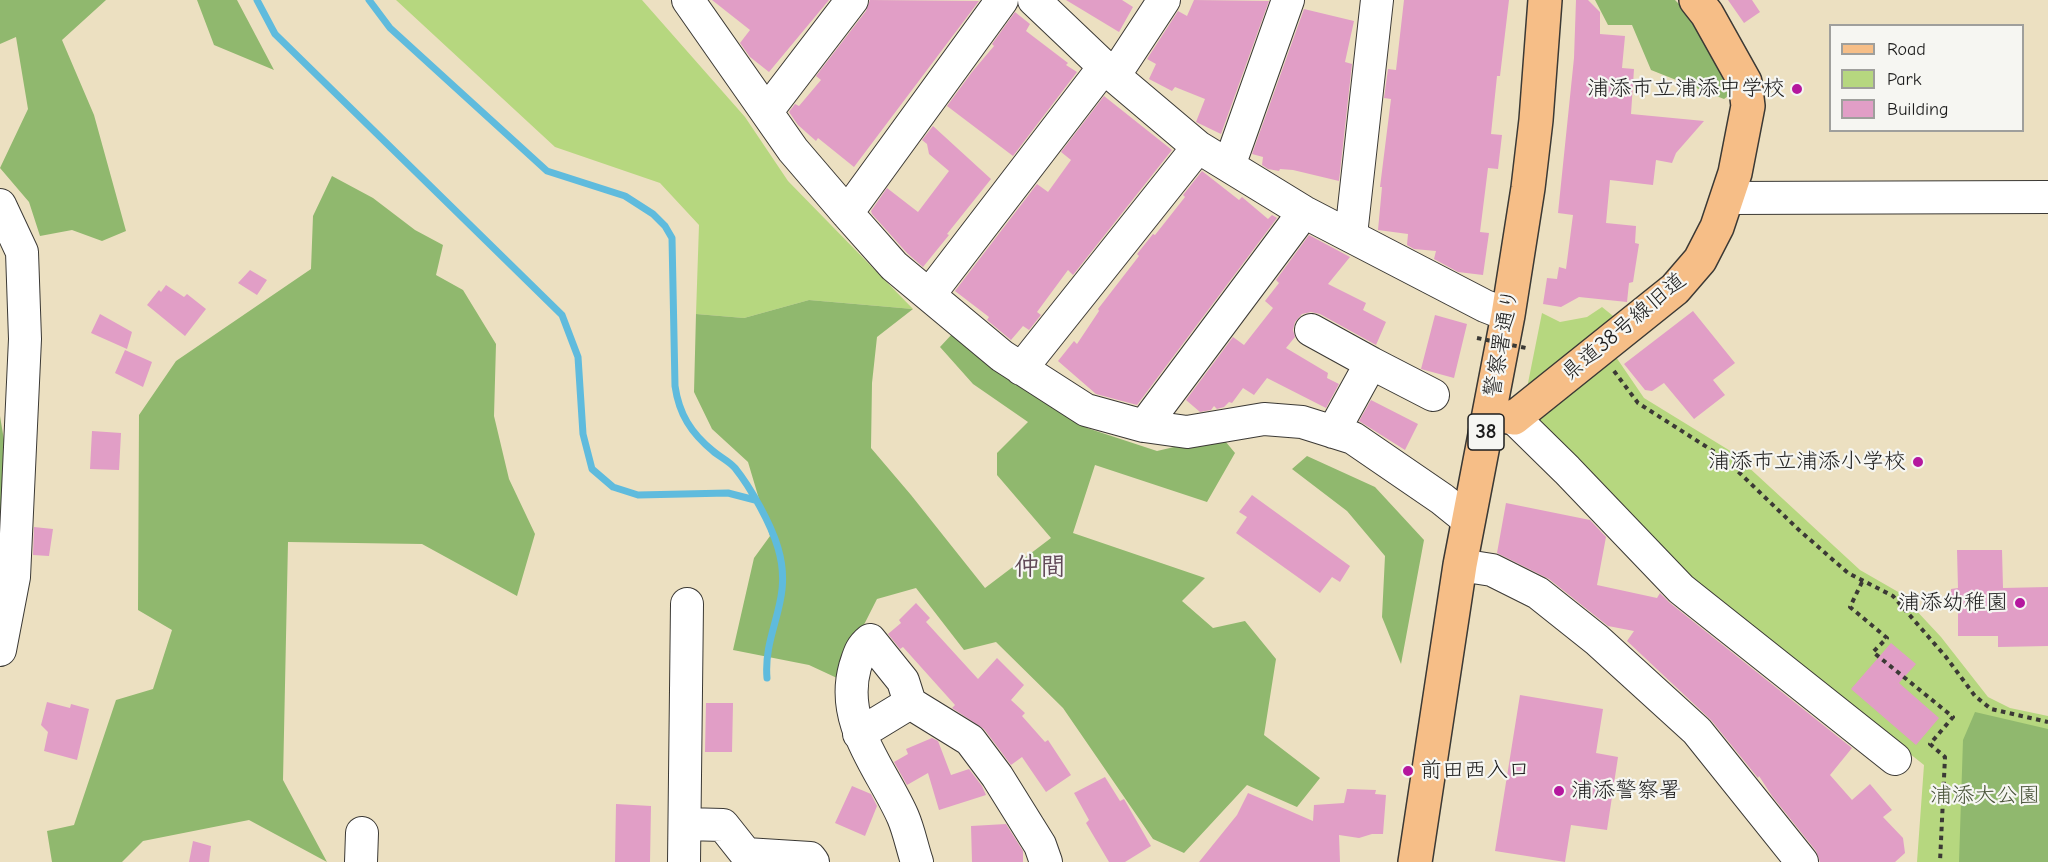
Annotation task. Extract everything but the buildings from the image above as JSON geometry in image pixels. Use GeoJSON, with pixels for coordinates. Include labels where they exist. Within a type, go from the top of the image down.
{"type":"FeatureCollection","features":[{"type":"Feature","properties":{"kind":"main road","name":"警察署通り"},"geometry":{"type":"LineString","coordinates":[[1415,862],[1468,520],[1502,416],[1508,315],[1532,154],[1545,0]]}},
{"type":"Feature","properties":{"kind":"main road","name":"県道38号線旧道"},"geometry":{"type":"LineString","coordinates":[[1502,416],[1676,289],[1700,260],[1717,227],[1735,173],[1748,106],[1745,82],[1707,14],[1696,0]]}},
{"type":"Feature","properties":{"kind":"street"},"geometry":{"type":"LineString","coordinates":[[688,0],[793,150],[894,266],[1002,356],[1021,369],[1086,410],[1144,426],[1187,432],[1264,419],[1302,422],[1353,438],[1442,499],[1468,520]]}},
{"type":"Feature","properties":{"kind":"street"},"geometry":{"type":"LineString","coordinates":[[767,111],[852,0]]}},
{"type":"Feature","properties":{"kind":"street"},"geometry":{"type":"LineString","coordinates":[[847,213],[1002,0]]}},
{"type":"Feature","properties":{"kind":"street"},"geometry":{"type":"LineString","coordinates":[[1034,0],[1109,72],[1198,147],[1304,212],[1485,306],[1508,315]]}},
{"type":"Feature","properties":{"kind":"street"},"geometry":{"type":"LineString","coordinates":[[929,295],[1109,72],[1164,0]]}},
{"type":"Feature","properties":{"kind":"street"},"geometry":{"type":"LineString","coordinates":[[1229,166],[1288,0]]}},
{"type":"Feature","properties":{"kind":"street"},"geometry":{"type":"LineString","coordinates":[[1351,236],[1377,0]]}},
{"type":"Feature","properties":{"kind":"street"},"geometry":{"type":"LineString","coordinates":[[1021,369],[1198,147]]}},
{"type":"Feature","properties":{"kind":"street"},"geometry":{"type":"LineString","coordinates":[[1728,198],[2048,197]]}},
{"type":"Feature","properties":{"kind":"street"},"geometry":{"type":"LineString","coordinates":[[0,205],[22,252],[26,339],[14,578],[0,650]]}},
{"type":"Feature","properties":{"kind":"street"},"geometry":{"type":"LineString","coordinates":[[1144,426],[1304,212]]}},
{"type":"Feature","properties":{"kind":"street"},"geometry":{"type":"LineString","coordinates":[[1311,330],[1433,395]]}},
{"type":"Feature","properties":{"kind":"street"},"geometry":{"type":"LineString","coordinates":[[1334,432],[1371,363]]}},
{"type":"Feature","properties":{"kind":"street"},"geometry":{"type":"LineString","coordinates":[[1502,416],[1567,470],[1681,589],[1894,759]]}},
{"type":"Feature","properties":{"kind":"street"},"geometry":{"type":"LineString","coordinates":[[1460,565],[1492,570],[1538,593],[1597,640],[1698,731],[1802,862]]}},
{"type":"Feature","properties":{"kind":"street"},"geometry":{"type":"LineString","coordinates":[[684,862],[687,604]]}},
{"type":"Feature","properties":{"kind":"street"},"geometry":{"type":"LineString","coordinates":[[917,862],[904,818],[859,734],[851,707],[852,677],[861,648],[870,640],[903,681],[910,703],[970,740],[997,776],[1040,845],[1046,862]]}},
{"type":"Feature","properties":{"kind":"street"},"geometry":{"type":"LineString","coordinates":[[859,734],[910,703]]}},
{"type":"Feature","properties":{"kind":"street"},"geometry":{"type":"LineString","coordinates":[[685,824],[723,825],[746,854],[810,858],[813,862]]}},
{"type":"Feature","properties":{"kind":"path"},"geometry":{"type":"LineString","coordinates":[[1477,338],[1526,348]]}},
{"type":"Feature","properties":{"kind":"path"},"geometry":{"type":"LineString","coordinates":[[1612,369],[1638,403],[1724,458],[1848,573],[1893,596],[1946,657],[1976,696],[1991,708],[2048,722]]}},
{"type":"Feature","properties":{"kind":"path"},"geometry":{"type":"LineString","coordinates":[[1862,582],[1850,608],[1887,638],[1873,652],[1953,717],[1930,744],[1945,758],[1940,862]]}},
{"type":"Feature","properties":{"kind":"green space"},"geometry":{"type":"Polygon","coordinates":[[[0,0],[106,0],[62,40],[94,115],[126,231],[102,241],[72,230],[40,236],[29,202],[0,168],[28,109],[16,37],[0,44],[0,0]]]}},
{"type":"Feature","properties":{"kind":"green space"},"geometry":{"type":"Polygon","coordinates":[[[197,0],[237,0],[274,70],[214,45],[197,0]]]}},
{"type":"Feature","properties":{"kind":"green space"},"geometry":{"type":"Polygon","coordinates":[[[396,0],[642,0],[745,117],[788,181],[913,309],[809,300],[744,318],[696,314],[699,225],[660,183],[555,147],[396,0]]]}},
{"type":"Feature","properties":{"kind":"green space"},"geometry":{"type":"Polygon","coordinates":[[[1595,0],[1675,0],[1687,12],[1732,93],[1724,99],[1651,70],[1632,25],[1608,25],[1595,0]]]}},
{"type":"Feature","properties":{"kind":"green space"},"geometry":{"type":"Polygon","coordinates":[[[332,176],[373,198],[415,230],[443,245],[436,275],[463,290],[496,344],[494,416],[509,479],[535,534],[517,596],[422,544],[288,542],[283,780],[327,862],[249,820],[143,841],[122,862],[52,862],[47,831],[74,825],[116,700],[153,689],[172,630],[138,610],[139,415],[176,361],[311,269],[313,216],[332,176]]]}},
{"type":"Feature","properties":{"kind":"green space"},"geometry":{"type":"Polygon","coordinates":[[[809,300],[913,309],[877,337],[872,383],[871,448],[985,588],[1051,538],[997,475],[997,453],[1028,422],[973,384],[940,347],[953,333],[1087,428],[1157,451],[1221,436],[1235,453],[1207,502],[1095,465],[1073,533],[1205,578],[1182,601],[1213,628],[1245,621],[1276,659],[1264,735],[1320,778],[1297,807],[1247,785],[1184,853],[1153,839],[1063,708],[996,642],[964,650],[916,588],[877,599],[837,678],[809,665],[733,650],[754,558],[770,536],[748,462],[712,429],[694,392],[696,314],[744,318],[809,300]]]}},
{"type":"Feature","properties":{"kind":"green space","name":"浦添大公園"},"geometry":{"type":"Polygon","coordinates":[[[1602,307],[1623,324],[1603,338],[1644,398],[1732,452],[1860,570],[1900,593],[1941,637],[1988,697],[2010,708],[2048,716],[2048,862],[1917,862],[1924,765],[1671,564],[1536,424],[1525,398],[1542,313],[1560,322],[1587,317],[1602,307]]]}},
{"type":"Feature","properties":{"kind":"green space"},"geometry":{"type":"Polygon","coordinates":[[[0,416],[9,470],[0,597],[0,416]]]}},
{"type":"Feature","properties":{"kind":"green space"},"geometry":{"type":"Polygon","coordinates":[[[1307,456],[1375,487],[1424,540],[1401,664],[1382,617],[1385,556],[1347,511],[1292,469],[1307,456]]]}},
{"type":"Feature","properties":{"kind":"green space"},"geometry":{"type":"Polygon","coordinates":[[[1975,712],[2048,729],[2048,862],[1959,862],[1963,740],[1975,712]]]}},
{"type":"Feature","properties":{"kind":"waterway"},"geometry":{"type":"LineString","coordinates":[[257,0],[275,34],[562,315],[578,357],[583,434],[592,469],[613,487],[638,495],[728,493],[755,500]]}},
{"type":"Feature","properties":{"kind":"waterway"},"geometry":{"type":"LineString","coordinates":[[369,0],[390,28],[547,171],[625,196],[653,214],[665,226],[672,238],[675,386],[683,414],[698,437],[733,466],[741,476],[766,517],[778,548],[782,567],[782,584],[769,645],[767,678]]}},
{"type":"Feature","properties":{"kind":"place","name":"浦添市立浦添中学校"},"geometry":{"type":"Point","coordinates":[1797,89]}},
{"type":"Feature","properties":{"kind":"place","name":"浦添市立浦添小学校"},"geometry":{"type":"Point","coordinates":[1918,462]}},
{"type":"Feature","properties":{"kind":"place","name":"浦添幼稚園"},"geometry":{"type":"Point","coordinates":[2020,603]}},
{"type":"Feature","properties":{"kind":"place","name":"前田西入口"},"geometry":{"type":"Point","coordinates":[1408,771]}},
{"type":"Feature","properties":{"kind":"place","name":"浦添警察署"},"geometry":{"type":"Point","coordinates":[1559,791]}},
{"type":"Feature","properties":{"kind":"district","name":"仲間"},"geometry":{"type":"Point","coordinates":[1040,568]}}]}
